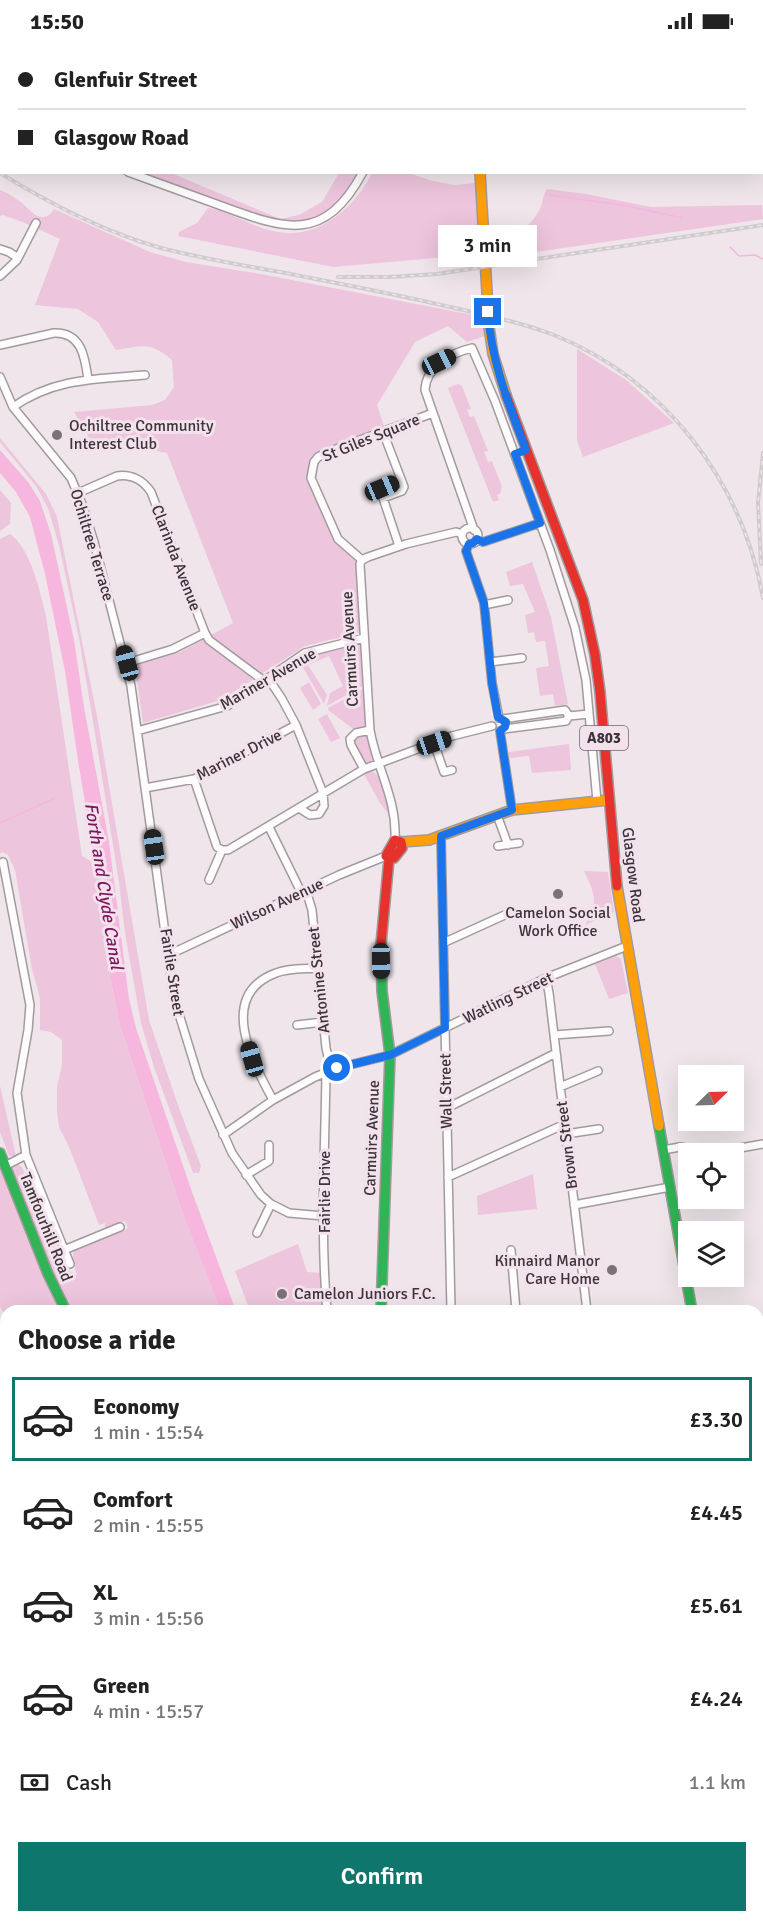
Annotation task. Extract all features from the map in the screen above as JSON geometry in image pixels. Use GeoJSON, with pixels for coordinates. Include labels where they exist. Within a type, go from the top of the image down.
{"type":"FeatureCollection","features":[{"type":"Feature","properties":{"kind":"main road","name":"Glasgow Road"},"geometry":{"type":"LineString","coordinates":[[480,174],[490,340],[502,387],[572,569],[589,626],[600,692],[618,896],[692,1305]]}},
{"type":"Feature","properties":{"kind":"main road"},"geometry":{"type":"LineString","coordinates":[[388,858],[394,858],[399,843],[419,842],[441,836],[512,810],[609,800]]}},
{"type":"Feature","properties":{"kind":"main road","name":"Carmuirs Avenue"},"geometry":{"type":"LineString","coordinates":[[381,1305],[390,1055],[382,991],[381,961],[388,858]]}},
{"type":"Feature","properties":{"kind":"main road","name":"Tamfourhill Road"},"geometry":{"type":"LineString","coordinates":[[0,1153],[48,1274],[63,1305]]}},
{"type":"Feature","properties":{"kind":"street"},"geometry":{"type":"LineString","coordinates":[[133,174],[266,223],[291,226],[312,222],[333,211],[351,194],[362,174]]}},
{"type":"Feature","properties":{"kind":"street"},"geometry":{"type":"LineString","coordinates":[[0,276],[18,258],[36,223]]}},
{"type":"Feature","properties":{"kind":"street"},"geometry":{"type":"LineString","coordinates":[[0,249],[18,258]]}},
{"type":"Feature","properties":{"kind":"street"},"geometry":{"type":"LineString","coordinates":[[0,345],[63,333],[74,340],[83,351],[88,379]]}},
{"type":"Feature","properties":{"kind":"street"},"geometry":{"type":"LineString","coordinates":[[477,539],[425,390],[425,383],[435,365],[472,348],[515,454],[575,627],[586,680],[597,801]]}},
{"type":"Feature","properties":{"kind":"street"},"geometry":{"type":"LineString","coordinates":[[13,407],[40,390],[88,379],[146,376]]}},
{"type":"Feature","properties":{"kind":"street","name":"Ochiltree Terrace"},"geometry":{"type":"LineString","coordinates":[[0,377],[7,398],[13,407],[71,478],[78,493],[94,542],[127,663],[133,699]]}},
{"type":"Feature","properties":{"kind":"street","name":"St Giles Square"},"geometry":{"type":"LineString","coordinates":[[362,560],[338,539],[311,478],[318,457],[433,413]]}},
{"type":"Feature","properties":{"kind":"street"},"geometry":{"type":"LineString","coordinates":[[383,432],[404,487],[402,491],[383,498],[399,546]]}},
{"type":"Feature","properties":{"kind":"street"},"geometry":{"type":"LineString","coordinates":[[515,454],[526,450]]}},
{"type":"Feature","properties":{"kind":"street","name":"Clarinda Avenue"},"geometry":{"type":"LineString","coordinates":[[78,493],[123,475],[134,477],[147,485],[205,633]]}},
{"type":"Feature","properties":{"kind":"street"},"geometry":{"type":"LineString","coordinates":[[477,539],[483,542],[540,523]]}},
{"type":"Feature","properties":{"kind":"street"},"geometry":{"type":"LineString","coordinates":[[462,534],[468,529],[474,530]]}},
{"type":"Feature","properties":{"kind":"street"},"geometry":{"type":"LineString","coordinates":[[362,560],[399,546],[456,532],[462,534]]}},
{"type":"Feature","properties":{"kind":"street"},"geometry":{"type":"LineString","coordinates":[[462,534],[464,541],[469,544]]}},
{"type":"Feature","properties":{"kind":"street"},"geometry":{"type":"LineString","coordinates":[[477,539],[469,544],[466,551],[484,605],[490,662],[501,718],[506,725],[502,730],[512,810]]}},
{"type":"Feature","properties":{"kind":"street","name":"Carmuirs Avenue"},"geometry":{"type":"LineString","coordinates":[[362,560],[360,564],[370,730],[392,800],[399,843]]}},
{"type":"Feature","properties":{"kind":"street"},"geometry":{"type":"LineString","coordinates":[[484,605],[508,600]]}},
{"type":"Feature","properties":{"kind":"street"},"geometry":{"type":"LineString","coordinates":[[127,663],[173,650],[205,633],[209,640],[266,679],[282,699],[296,725],[323,793],[324,806],[319,814],[310,815],[299,808]]}},
{"type":"Feature","properties":{"kind":"street","name":"Mariner Avenue"},"geometry":{"type":"LineString","coordinates":[[137,731],[227,706],[305,653],[364,638]]}},
{"type":"Feature","properties":{"kind":"street"},"geometry":{"type":"LineString","coordinates":[[490,662],[522,657]]}},
{"type":"Feature","properties":{"kind":"street","name":"Fairlie Street"},"geometry":{"type":"LineString","coordinates":[[133,699],[167,953],[181,1027],[199,1079],[223,1135],[246,1175],[271,1204]]}},
{"type":"Feature","properties":{"kind":"street"},"geometry":{"type":"LineString","coordinates":[[492,726],[493,720],[501,718],[565,710],[569,716]]}},
{"type":"Feature","properties":{"kind":"street"},"geometry":{"type":"LineString","coordinates":[[569,716],[589,714]]}},
{"type":"Feature","properties":{"kind":"street"},"geometry":{"type":"LineString","coordinates":[[492,726],[495,730],[502,730],[566,721],[569,716]]}},
{"type":"Feature","properties":{"kind":"street","name":"Mariner Drive"},"geometry":{"type":"LineString","coordinates":[[145,788],[194,779],[296,725]]}},
{"type":"Feature","properties":{"kind":"street"},"geometry":{"type":"LineString","coordinates":[[194,779],[217,846],[222,850],[228,850],[364,769],[434,743],[492,726]]}},
{"type":"Feature","properties":{"kind":"street"},"geometry":{"type":"LineString","coordinates":[[364,769],[350,739],[356,733],[370,730]]}},
{"type":"Feature","properties":{"kind":"street"},"geometry":{"type":"LineString","coordinates":[[434,743],[444,772],[452,770]]}},
{"type":"Feature","properties":{"kind":"street"},"geometry":{"type":"LineString","coordinates":[[497,815],[508,845]]}},
{"type":"Feature","properties":{"kind":"street","name":"Antonine Street"},"geometry":{"type":"LineString","coordinates":[[269,827],[312,910],[329,1071]]}},
{"type":"Feature","properties":{"kind":"street","name":"Wall Street"},"geometry":{"type":"LineString","coordinates":[[441,836],[451,1305]]}},
{"type":"Feature","properties":{"kind":"street"},"geometry":{"type":"LineString","coordinates":[[498,846],[519,843]]}},
{"type":"Feature","properties":{"kind":"street"},"geometry":{"type":"LineString","coordinates":[[209,880],[222,850]]}},
{"type":"Feature","properties":{"kind":"street","name":"Wilson Avenue"},"geometry":{"type":"LineString","coordinates":[[167,953],[179,950],[303,891],[388,858]]}},
{"type":"Feature","properties":{"kind":"street"},"geometry":{"type":"LineString","coordinates":[[3,862],[3,880],[30,1005],[17,1093],[26,1155],[70,1264]]}},
{"type":"Feature","properties":{"kind":"street"},"geometry":{"type":"LineString","coordinates":[[443,943],[509,913]]}},
{"type":"Feature","properties":{"kind":"street","name":"Watling Street"},"geometry":{"type":"LineString","coordinates":[[223,1135],[273,1100],[329,1071],[390,1055],[546,978],[627,946]]}},
{"type":"Feature","properties":{"kind":"street"},"geometry":{"type":"LineString","coordinates":[[273,1100],[252,1059],[244,1030],[243,1011],[247,998],[268,976],[278,972],[317,968]]}},
{"type":"Feature","properties":{"kind":"street","name":"Brown Street"},"geometry":{"type":"LineString","coordinates":[[546,978],[586,1305]]}},
{"type":"Feature","properties":{"kind":"street"},"geometry":{"type":"LineString","coordinates":[[297,1025],[323,1022]]}},
{"type":"Feature","properties":{"kind":"street"},"geometry":{"type":"LineString","coordinates":[[554,1035],[609,1031]]}},
{"type":"Feature","properties":{"kind":"street"},"geometry":{"type":"LineString","coordinates":[[447,1108],[556,1053]]}},
{"type":"Feature","properties":{"kind":"street","name":"Fairlie Drive"},"geometry":{"type":"LineString","coordinates":[[327,1305],[324,1215],[329,1071]]}},
{"type":"Feature","properties":{"kind":"street"},"geometry":{"type":"LineString","coordinates":[[560,1087],[598,1071]]}},
{"type":"Feature","properties":{"kind":"street"},"geometry":{"type":"LineString","coordinates":[[448,1177],[565,1124]]}},
{"type":"Feature","properties":{"kind":"street"},"geometry":{"type":"LineString","coordinates":[[566,1134],[599,1129]]}},
{"type":"Feature","properties":{"kind":"street"},"geometry":{"type":"LineString","coordinates":[[663,1150],[680,1147],[712,1153],[763,1144]]}},
{"type":"Feature","properties":{"kind":"street"},"geometry":{"type":"LineString","coordinates":[[246,1175],[268,1161],[269,1145]]}},
{"type":"Feature","properties":{"kind":"street"},"geometry":{"type":"LineString","coordinates":[[5,1166],[26,1155]]}},
{"type":"Feature","properties":{"kind":"street"},"geometry":{"type":"LineString","coordinates":[[574,1205],[670,1187]]}},
{"type":"Feature","properties":{"kind":"street"},"geometry":{"type":"LineString","coordinates":[[257,1233],[271,1204],[288,1213],[324,1215]]}},
{"type":"Feature","properties":{"kind":"street"},"geometry":{"type":"LineString","coordinates":[[109,1220],[113,1230]]}},
{"type":"Feature","properties":{"kind":"street"},"geometry":{"type":"LineString","coordinates":[[64,1250],[120,1227]]}},
{"type":"Feature","properties":{"kind":"street"},"geometry":{"type":"LineString","coordinates":[[511,1250],[516,1305]]}},
{"type":"Feature","properties":{"kind":"shaded area"},"geometry":{"type":"Polygon","coordinates":[[[144,174],[173,174],[280,219],[299,215],[322,202],[338,174],[358,174],[344,198],[326,213],[304,221],[275,222],[144,174]]]}},
{"type":"Feature","properties":{"kind":"shaded area"},"geometry":{"type":"Polygon","coordinates":[[[371,174],[412,174],[454,185],[475,183],[481,254],[333,267],[178,236],[179,232],[197,223],[208,208],[273,231],[304,232],[332,220],[355,199],[371,174]]]}},
{"type":"Feature","properties":{"kind":"shaded area"},"geometry":{"type":"Polygon","coordinates":[[[547,189],[651,207],[762,205],[763,219],[529,253],[494,255],[535,217],[547,189]]]}},
{"type":"Feature","properties":{"kind":"shaded area"},"geometry":{"type":"Polygon","coordinates":[[[0,190],[17,199],[37,216],[46,217],[54,209],[150,252],[186,262],[261,274],[483,317],[485,336],[467,342],[448,326],[415,342],[377,405],[384,426],[325,448],[315,453],[311,462],[308,476],[336,541],[356,558],[361,632],[305,646],[221,700],[143,723],[135,666],[180,652],[233,623],[167,453],[120,444],[95,448],[74,412],[152,405],[165,400],[174,387],[172,360],[158,350],[146,346],[116,350],[98,322],[78,309],[35,305],[60,239],[25,223],[0,216],[0,190]]]}},
{"type":"Feature","properties":{"kind":"shaded area"},"geometry":{"type":"Polygon","coordinates":[[[577,349],[626,380],[674,423],[583,457],[577,440],[577,349]]]}},
{"type":"Feature","properties":{"kind":"shaded area"},"geometry":{"type":"Polygon","coordinates":[[[458,384],[462,386],[471,409],[467,410],[470,417],[474,416],[488,451],[484,452],[488,462],[492,461],[502,487],[500,494],[497,495],[499,500],[493,502],[448,388],[458,384]]]}},
{"type":"Feature","properties":{"kind":"shaded area"},"geometry":{"type":"Polygon","coordinates":[[[0,438],[46,494],[57,517],[97,716],[149,1020],[201,1166],[199,1173],[193,1173],[154,1067],[141,1023],[79,638],[59,545],[48,508],[36,486],[0,442],[0,438]]]}},
{"type":"Feature","properties":{"kind":"shaded area"},"geometry":{"type":"Polygon","coordinates":[[[0,490],[11,503],[10,524],[0,531],[0,490]]]}},
{"type":"Feature","properties":{"kind":"shaded area"},"geometry":{"type":"Polygon","coordinates":[[[10,534],[17,541],[29,560],[38,583],[46,616],[82,856],[96,864],[119,1022],[184,1217],[219,1305],[66,1305],[11,1175],[11,1167],[16,1164],[22,1167],[64,1268],[77,1275],[72,1259],[74,1251],[128,1228],[125,1221],[105,1228],[105,1223],[99,1225],[70,1149],[59,1127],[57,1087],[62,1065],[62,1040],[51,1032],[40,1030],[40,998],[32,969],[15,870],[8,855],[2,852],[0,854],[0,539],[10,534]]]}},
{"type":"Feature","properties":{"kind":"shaded area"},"geometry":{"type":"Polygon","coordinates":[[[532,562],[551,617],[568,704],[555,706],[553,694],[540,696],[536,668],[549,666],[545,641],[536,642],[534,632],[528,633],[525,615],[535,612],[523,584],[510,586],[506,572],[532,562]]]}},
{"type":"Feature","properties":{"kind":"shaded area"},"geometry":{"type":"Polygon","coordinates":[[[356,642],[362,650],[364,685],[327,706],[330,693],[343,686],[329,656],[308,665],[327,695],[324,704],[301,664],[302,658],[317,651],[356,642]]]}},
{"type":"Feature","properties":{"kind":"shaded area"},"geometry":{"type":"Polygon","coordinates":[[[309,682],[321,704],[313,710],[300,688],[309,682]]]}},
{"type":"Feature","properties":{"kind":"shaded area"},"geometry":{"type":"Polygon","coordinates":[[[365,688],[368,729],[356,731],[328,708],[365,688]]]}},
{"type":"Feature","properties":{"kind":"shaded area"},"geometry":{"type":"Polygon","coordinates":[[[327,714],[340,738],[331,742],[318,719],[327,714]]]}},
{"type":"Feature","properties":{"kind":"shaded area"},"geometry":{"type":"Polygon","coordinates":[[[366,734],[374,757],[368,765],[363,762],[352,744],[355,736],[366,734]]]}},
{"type":"Feature","properties":{"kind":"shaded area"},"geometry":{"type":"Polygon","coordinates":[[[569,744],[571,770],[532,773],[529,756],[509,758],[509,752],[569,744]]]}},
{"type":"Feature","properties":{"kind":"shaded area"},"geometry":{"type":"Polygon","coordinates":[[[372,771],[383,785],[390,816],[364,774],[372,771]]]}},
{"type":"Feature","properties":{"kind":"shaded area"},"geometry":{"type":"Polygon","coordinates":[[[584,871],[608,872],[614,912],[585,925],[592,911],[594,898],[584,871]]]}},
{"type":"Feature","properties":{"kind":"shaded area"},"geometry":{"type":"Polygon","coordinates":[[[616,956],[621,959],[628,993],[609,999],[595,964],[616,956]]]}},
{"type":"Feature","properties":{"kind":"shaded area"},"geometry":{"type":"Polygon","coordinates":[[[0,1086],[16,1156],[9,1156],[0,1132],[0,1086]]]}},
{"type":"Feature","properties":{"kind":"shaded area"},"geometry":{"type":"Polygon","coordinates":[[[0,1167],[57,1305],[0,1305],[0,1167]]]}},
{"type":"Feature","properties":{"kind":"shaded area"},"geometry":{"type":"Polygon","coordinates":[[[533,1174],[537,1209],[478,1215],[477,1196],[533,1174]]]}},
{"type":"Feature","properties":{"kind":"shaded area"},"geometry":{"type":"Polygon","coordinates":[[[298,1244],[307,1272],[321,1273],[321,1305],[248,1305],[235,1271],[298,1244]]]}},
{"type":"Feature","properties":{"kind":"water","name":"Forth and Clyde Canal"},"geometry":{"type":"Polygon","coordinates":[[[0,450],[28,482],[40,501],[51,534],[74,640],[109,842],[129,999],[136,1028],[192,1192],[234,1305],[219,1305],[184,1217],[119,1022],[110,976],[99,884],[65,671],[45,574],[30,517],[16,492],[0,473],[0,450]]]}},
{"type":"Feature","properties":{"kind":"waterway"},"geometry":{"type":"LineString","coordinates":[[550,195],[628,206],[682,218]]}},
{"type":"Feature","properties":{"kind":"waterway"},"geometry":{"type":"LineString","coordinates":[[730,247],[739,256],[755,255],[763,259]]}},
{"type":"Feature","properties":{"kind":"waterway"},"geometry":{"type":"LineString","coordinates":[[0,823],[55,798]]}},
{"type":"Feature","properties":{"kind":"railway"},"geometry":{"type":"LineString","coordinates":[[2,174],[78,216],[119,234],[161,248],[387,293],[502,319],[554,335],[594,354],[631,379],[663,407],[692,440],[717,475],[737,514],[753,555],[763,598]]}},
{"type":"Feature","properties":{"kind":"railway"},"geometry":{"type":"LineString","coordinates":[[338,277],[437,274],[763,225]]}},
{"type":"Feature","properties":{"kind":"railway"},"geometry":{"type":"LineString","coordinates":[[761,564],[758,503],[763,453]]}},
{"type":"Feature","properties":{"kind":"traffic: fast"},"geometry":{"type":"LineString","coordinates":[[381,944],[382,991],[390,1055],[381,1305]]}},
{"type":"Feature","properties":{"kind":"traffic: fast"},"geometry":{"type":"LineString","coordinates":[[659,1126],[691,1305]]}},
{"type":"Feature","properties":{"kind":"traffic: fast"},"geometry":{"type":"LineString","coordinates":[[0,1153],[48,1274],[63,1305]]}},
{"type":"Feature","properties":{"kind":"traffic: slow"},"geometry":{"type":"LineString","coordinates":[[480,174],[489,327],[493,354],[506,395]]}},
{"type":"Feature","properties":{"kind":"traffic: slow"},"geometry":{"type":"LineString","coordinates":[[401,842],[429,840],[512,810],[609,800]]}},
{"type":"Feature","properties":{"kind":"traffic: slow"},"geometry":{"type":"LineString","coordinates":[[617,886],[659,1126]]}},
{"type":"Feature","properties":{"kind":"traffic: jam"},"geometry":{"type":"LineString","coordinates":[[506,395],[583,600],[595,655],[600,692],[617,886]]}},
{"type":"Feature","properties":{"kind":"traffic: jam"},"geometry":{"type":"LineString","coordinates":[[395,840],[401,842],[402,848],[394,858],[389,859],[386,856],[395,840]]}},
{"type":"Feature","properties":{"kind":"traffic: jam"},"geometry":{"type":"LineString","coordinates":[[381,944],[389,859]]}},
{"type":"Feature","properties":{"kind":"place","name":"Ochiltree Community Interest Club"},"geometry":{"type":"Point","coordinates":[57,435]}},
{"type":"Feature","properties":{"kind":"place","name":"Camelon Social Work Office"},"geometry":{"type":"Point","coordinates":[558,894]}},
{"type":"Feature","properties":{"kind":"place","name":"Kinnaird Manor Care Home"},"geometry":{"type":"Point","coordinates":[612,1270]}},
{"type":"Feature","properties":{"kind":"place","name":"Camelon Juniors F.C."},"geometry":{"type":"Point","coordinates":[282,1294]}},
{"type":"Feature","properties":{"kind":"route"},"geometry":{"type":"LineString","coordinates":[[337,1068],[390,1055],[445,1028],[441,836],[512,810],[500,731],[504,729],[506,722],[498,717],[492,683],[484,603],[466,551],[469,544],[476,542],[477,539],[483,542],[540,523],[515,454],[526,450],[502,387],[493,354],[488,312]]}}]}
